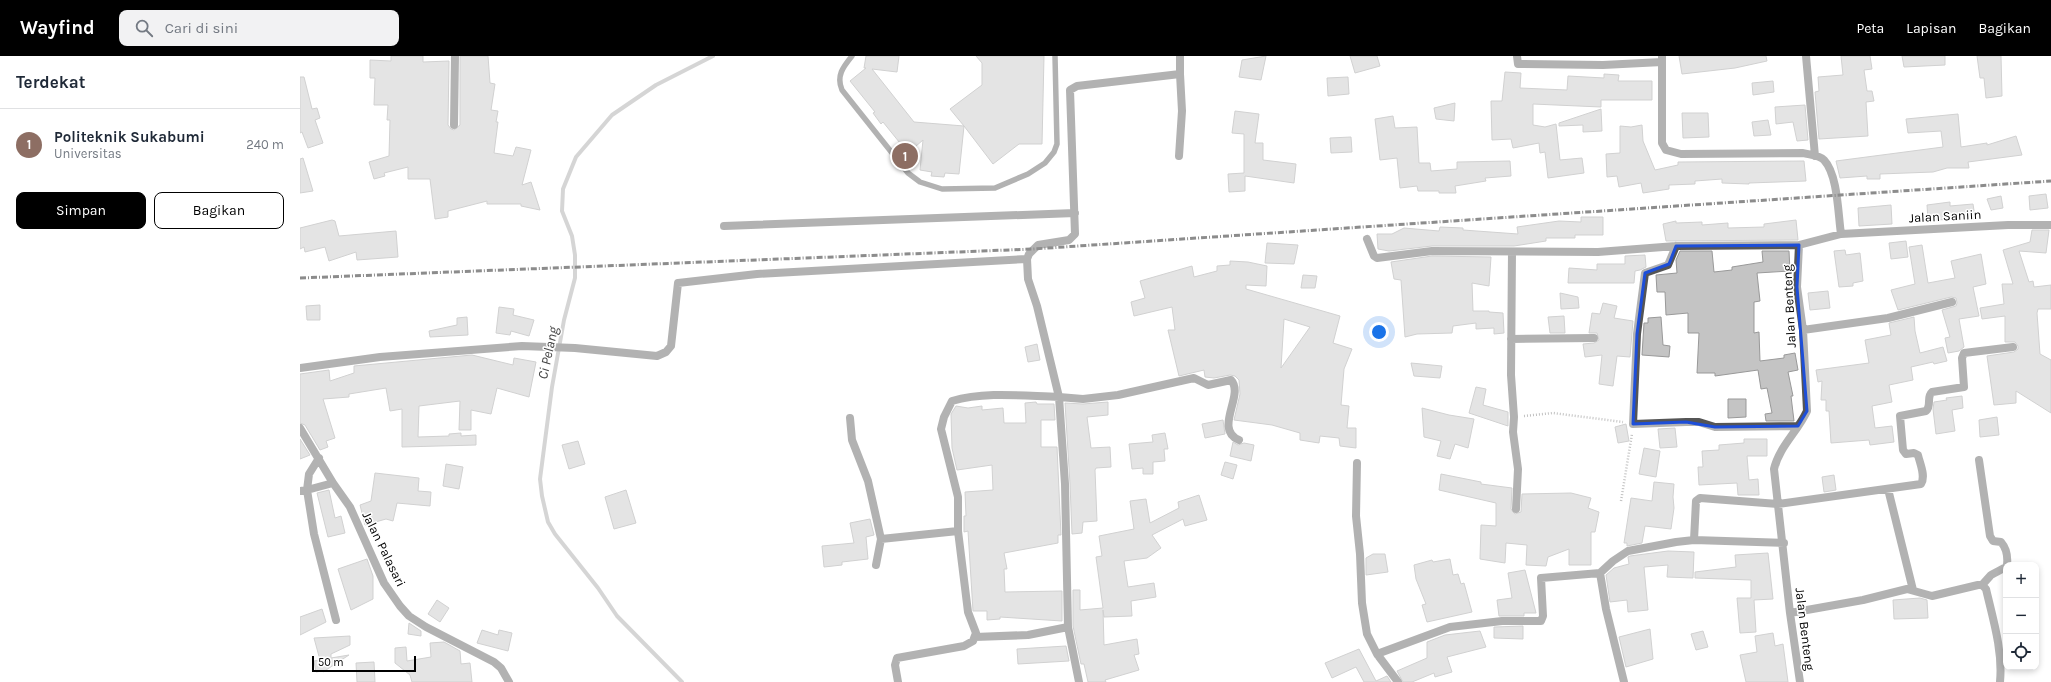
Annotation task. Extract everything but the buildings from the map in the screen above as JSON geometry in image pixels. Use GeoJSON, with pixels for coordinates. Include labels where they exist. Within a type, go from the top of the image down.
{"type":"FeatureCollection","features":[{"type":"Feature","properties":{"kind":"street"},"geometry":{"type":"LineString","coordinates":[[454,125],[455,56]]}},
{"type":"Feature","properties":{"kind":"street"},"geometry":{"type":"LineString","coordinates":[[1179,156],[1182,111],[1180,56]]}},
{"type":"Feature","properties":{"kind":"street"},"geometry":{"type":"LineString","coordinates":[[1806,56],[1815,156]]}},
{"type":"Feature","properties":{"kind":"street"},"geometry":{"type":"LineString","coordinates":[[1367,239],[1374,256],[1377,258],[1432,251],[1598,252],[1676,246],[1799,245],[1841,234],[1832,176],[1824,160],[1803,153],[1682,154],[1672,153],[1666,150],[1662,143],[1662,59],[1603,66],[1518,60]]}},
{"type":"Feature","properties":{"kind":"street"},"geometry":{"type":"LineString","coordinates":[[1079,682],[1068,627],[1064,476],[1058,397],[1037,306],[1028,280],[1027,259],[1029,254],[1038,245],[1063,242],[1073,237],[1076,230],[1070,90],[1077,86],[1180,74]]}},
{"type":"Feature","properties":{"kind":"street"},"geometry":{"type":"LineString","coordinates":[[724,226],[1075,213]]}},
{"type":"Feature","properties":{"kind":"street","name":"Jalan Saniin"},"geometry":{"type":"LineString","coordinates":[[1841,234],[2008,225],[2051,225]]}},
{"type":"Feature","properties":{"kind":"street","name":"Jalan Benteng"},"geometry":{"type":"LineString","coordinates":[[1799,245],[1798,287],[1803,330],[1807,411],[1776,462],[1774,469],[1784,543],[1790,613],[1800,682]]}},
{"type":"Feature","properties":{"kind":"street"},"geometry":{"type":"LineString","coordinates":[[1676,246],[1668,265],[1645,272],[1637,334],[1632,424],[1699,422],[1715,426],[1798,426]]}},
{"type":"Feature","properties":{"kind":"street"},"geometry":{"type":"LineString","coordinates":[[1512,252],[1511,376],[1514,417],[1513,432],[1518,469],[1516,509]]}},
{"type":"Feature","properties":{"kind":"street"},"geometry":{"type":"LineString","coordinates":[[300,368],[380,357],[522,346],[575,348],[657,356],[666,352],[671,346],[678,283],[757,274],[1027,259]]}},
{"type":"Feature","properties":{"kind":"street"},"geometry":{"type":"LineString","coordinates":[[1803,330],[1888,318],[1952,302]]}},
{"type":"Feature","properties":{"kind":"street"},"geometry":{"type":"LineString","coordinates":[[1511,339],[1594,338]]}},
{"type":"Feature","properties":{"kind":"street"},"geometry":{"type":"LineString","coordinates":[[1694,540],[1698,499],[1778,504],[1845,494],[1916,486],[1923,481],[1918,455],[1914,453],[1906,454],[1903,450],[1900,416],[1926,411],[1929,406],[1929,397],[1932,392],[1964,387],[1962,358],[1964,353],[2013,347]]}},
{"type":"Feature","properties":{"kind":"street"},"geometry":{"type":"LineString","coordinates":[[898,682],[895,661],[900,656],[964,646],[973,642],[975,637],[975,626],[968,612],[958,530],[958,497],[954,477],[946,455],[941,429],[944,417],[952,401],[963,397],[989,395],[1083,398],[1118,395],[1194,378],[1208,385],[1231,380],[1235,390],[1228,425],[1233,436],[1239,440]]}},
{"type":"Feature","properties":{"kind":"street"},"geometry":{"type":"LineString","coordinates":[[850,418],[852,440],[868,481],[881,539],[876,565]]}},
{"type":"Feature","properties":{"kind":"street","name":"Jalan Palasari"},"geometry":{"type":"LineString","coordinates":[[300,428],[333,483],[350,507],[384,583],[400,606],[409,616],[426,627],[494,662],[501,668],[509,682]]}},
{"type":"Feature","properties":{"kind":"street"},"geometry":{"type":"LineString","coordinates":[[319,458],[309,474],[304,490],[336,620]]}},
{"type":"Feature","properties":{"kind":"street"},"geometry":{"type":"LineString","coordinates":[[1979,460],[1990,536],[1993,541],[2001,542],[2004,545],[2007,553],[2007,562]]}},
{"type":"Feature","properties":{"kind":"street"},"geometry":{"type":"LineString","coordinates":[[1357,463],[1356,516],[1360,554],[1362,603],[1367,634],[1377,654],[1398,682]]}},
{"type":"Feature","properties":{"kind":"street"},"geometry":{"type":"LineString","coordinates":[[304,490],[333,483]]}},
{"type":"Feature","properties":{"kind":"street"},"geometry":{"type":"LineString","coordinates":[[1888,490],[1913,590]]}},
{"type":"Feature","properties":{"kind":"street"},"geometry":{"type":"LineString","coordinates":[[881,539],[958,530]]}},
{"type":"Feature","properties":{"kind":"street"},"geometry":{"type":"LineString","coordinates":[[1377,654],[1450,627],[1502,621],[1541,621],[1543,616],[1541,578],[1600,573],[1613,561],[1628,551],[1694,540],[1784,543]]}},
{"type":"Feature","properties":{"kind":"street"},"geometry":{"type":"LineString","coordinates":[[1982,585],[1991,575],[2003,568]]}},
{"type":"Feature","properties":{"kind":"street"},"geometry":{"type":"LineString","coordinates":[[1600,573],[1606,609],[1624,682]]}},
{"type":"Feature","properties":{"kind":"street"},"geometry":{"type":"LineString","coordinates":[[1790,613],[1863,600],[1907,589],[1932,596],[1978,584],[1982,585],[1986,589],[1997,642],[2001,670],[2000,682]]}},
{"type":"Feature","properties":{"kind":"street"},"geometry":{"type":"LineString","coordinates":[[975,637],[1028,635],[1068,627]]}},
{"type":"Feature","properties":{"kind":"lane"},"geometry":{"type":"LineString","coordinates":[[852,56],[840,74],[839,83],[842,90],[908,173],[920,182],[942,189],[995,188],[1028,174],[1045,163],[1054,152],[1057,144],[1055,56]]}},
{"type":"Feature","properties":{"kind":"path"},"geometry":{"type":"LineString","coordinates":[[1514,417],[1553,413],[1632,424],[1621,501]]}},
{"type":"Feature","properties":{"kind":"highlighted area"},"geometry":{"type":"Polygon","coordinates":[[[1799,245],[1797,287],[1807,411],[1798,426],[1715,427],[1686,422],[1633,424],[1637,334],[1645,273],[1669,264],[1676,246],[1799,245]]]}},
{"type":"Feature","properties":{"kind":"waterway","name":"Ci Pelang"},"geometry":{"type":"LineString","coordinates":[[682,682],[617,616],[598,588],[555,534],[548,522],[540,479],[552,387],[564,320],[575,278],[575,255],[572,236],[562,211],[563,189],[576,157],[612,115],[656,85],[713,56]]}},
{"type":"Feature","properties":{"kind":"railway"},"geometry":{"type":"LineString","coordinates":[[300,278],[1033,249],[2051,181]]}},
{"type":"Feature","properties":{"kind":"place","name":"Politeknik Sukabumi"},"geometry":{"type":"Point","coordinates":[905,156]}}]}
